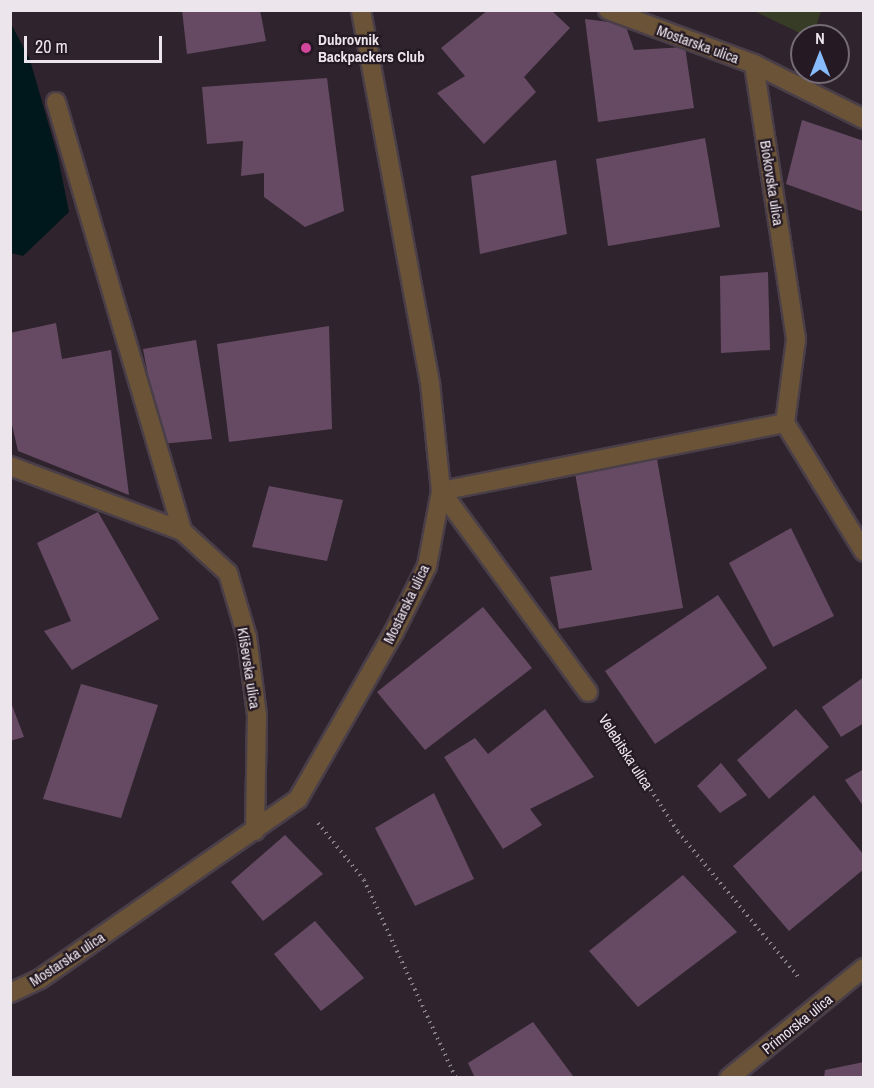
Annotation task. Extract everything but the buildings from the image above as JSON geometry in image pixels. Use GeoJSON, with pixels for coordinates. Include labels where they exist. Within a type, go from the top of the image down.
{"type":"FeatureCollection","features":[{"type":"Feature","properties":{"kind":"street","name":"Mostarska ulica"},"geometry":{"type":"LineString","coordinates":[[10,993],[40,979],[298,799],[393,634],[427,566],[441,491],[419,308],[361,10]]}},
{"type":"Feature","properties":{"kind":"street","name":"Mostarska ulica"},"geometry":{"type":"LineString","coordinates":[[608,10],[754,64]]}},
{"type":"Feature","properties":{"kind":"street"},"geometry":{"type":"LineString","coordinates":[[754,64],[864,119]]}},
{"type":"Feature","properties":{"kind":"street","name":"Biokovska ulica"},"geometry":{"type":"LineString","coordinates":[[754,64],[796,339],[785,423]]}},
{"type":"Feature","properties":{"kind":"street"},"geometry":{"type":"LineString","coordinates":[[56,102],[182,531]]}},
{"type":"Feature","properties":{"kind":"street"},"geometry":{"type":"LineString","coordinates":[[588,692],[441,491],[785,423],[864,552]]}},
{"type":"Feature","properties":{"kind":"street","name":"Kliševska ulica"},"geometry":{"type":"LineString","coordinates":[[10,466],[182,531],[228,573],[247,638],[257,715],[255,831]]}},
{"type":"Feature","properties":{"kind":"street","name":"Primorska ulica"},"geometry":{"type":"LineString","coordinates":[[729,1077],[864,968]]}},
{"type":"Feature","properties":{"kind":"path","name":"Velebitska ulica"},"geometry":{"type":"LineString","coordinates":[[588,692],[678,832],[821,1005]]}},
{"type":"Feature","properties":{"kind":"path"},"geometry":{"type":"LineString","coordinates":[[298,799],[364,880],[456,1077]]}},
{"type":"Feature","properties":{"kind":"green space"},"geometry":{"type":"Polygon","coordinates":[[[821,10],[817,24],[790,24],[790,28],[754,11],[821,10]]]}},
{"type":"Feature","properties":{"kind":"shaded area"},"geometry":{"type":"Polygon","coordinates":[[[10,22],[30,60],[58,157],[69,212],[23,256],[11,253],[10,22]]]}},
{"type":"Feature","properties":{"kind":"place","name":"Dubrovnik Backpackers Club"},"geometry":{"type":"Point","coordinates":[306,48]}}]}
